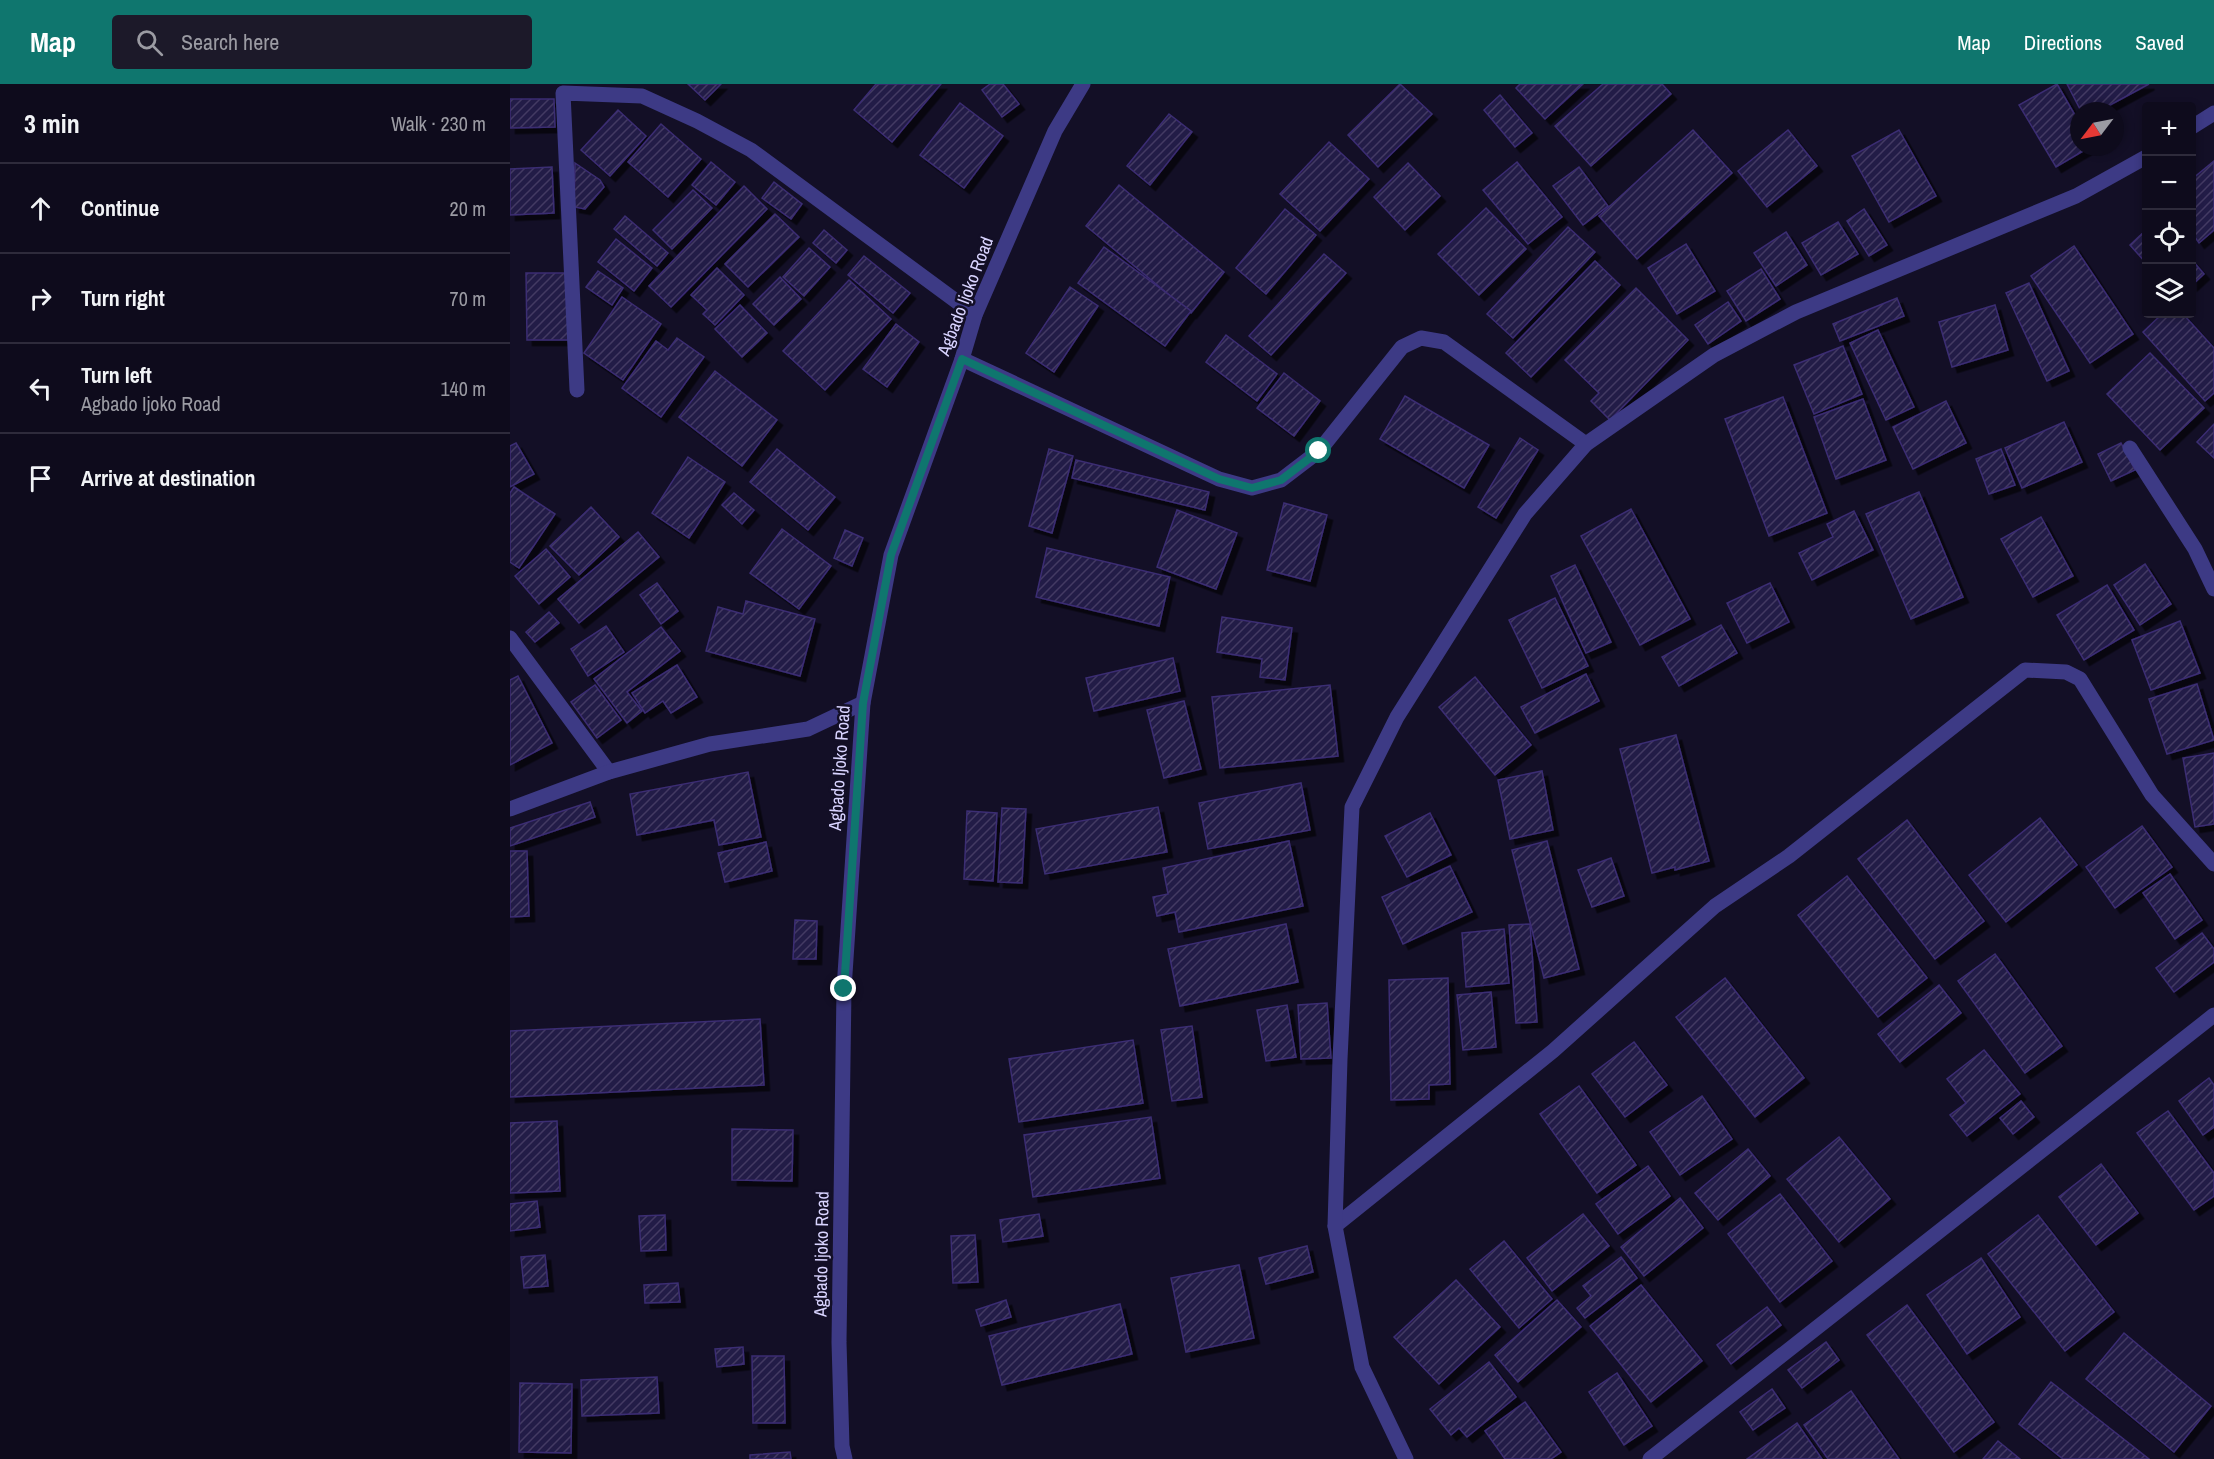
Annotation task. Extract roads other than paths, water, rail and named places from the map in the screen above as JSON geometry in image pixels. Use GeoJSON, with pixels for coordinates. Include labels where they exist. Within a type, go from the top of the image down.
{"type":"FeatureCollection","features":[{"type":"Feature","properties":{"kind":"street","name":"Agbado Ijoko Road"},"geometry":{"type":"LineString","coordinates":[[845,1459],[842,1446],[839,1342],[844,989],[863,703],[891,555],[962,359],[975,315],[1055,131],[1083,84]]}},
{"type":"Feature","properties":{"kind":"street"},"geometry":{"type":"LineString","coordinates":[[577,390],[563,93],[642,96],[698,121],[751,150],[975,315]]}},
{"type":"Feature","properties":{"kind":"street"},"geometry":{"type":"LineString","coordinates":[[2196,124],[2214,112]]}},
{"type":"Feature","properties":{"kind":"street"},"geometry":{"type":"LineString","coordinates":[[1406,1459],[1362,1367],[1335,1226],[1352,807],[1397,717],[1525,514],[1586,444],[1713,355],[1796,312],[2076,196],[2142,159]]}},
{"type":"Feature","properties":{"kind":"street"},"geometry":{"type":"LineString","coordinates":[[962,359],[1219,479],[1252,488],[1281,480],[1319,451],[1402,347],[1421,338],[1444,342],[1586,444]]}},
{"type":"Feature","properties":{"kind":"street"},"geometry":{"type":"LineString","coordinates":[[2130,448],[2195,549],[2214,589]]}},
{"type":"Feature","properties":{"kind":"street"},"geometry":{"type":"LineString","coordinates":[[510,638],[609,772]]}},
{"type":"Feature","properties":{"kind":"street"},"geometry":{"type":"LineString","coordinates":[[1335,1226],[1553,1051],[1715,906],[1789,856],[2025,670],[2066,672],[2080,679],[2152,795],[2214,864]]}},
{"type":"Feature","properties":{"kind":"street"},"geometry":{"type":"LineString","coordinates":[[510,809],[609,772],[710,744],[808,729],[863,703]]}},
{"type":"Feature","properties":{"kind":"street"},"geometry":{"type":"LineString","coordinates":[[1650,1459],[2214,1016]]}}]}
